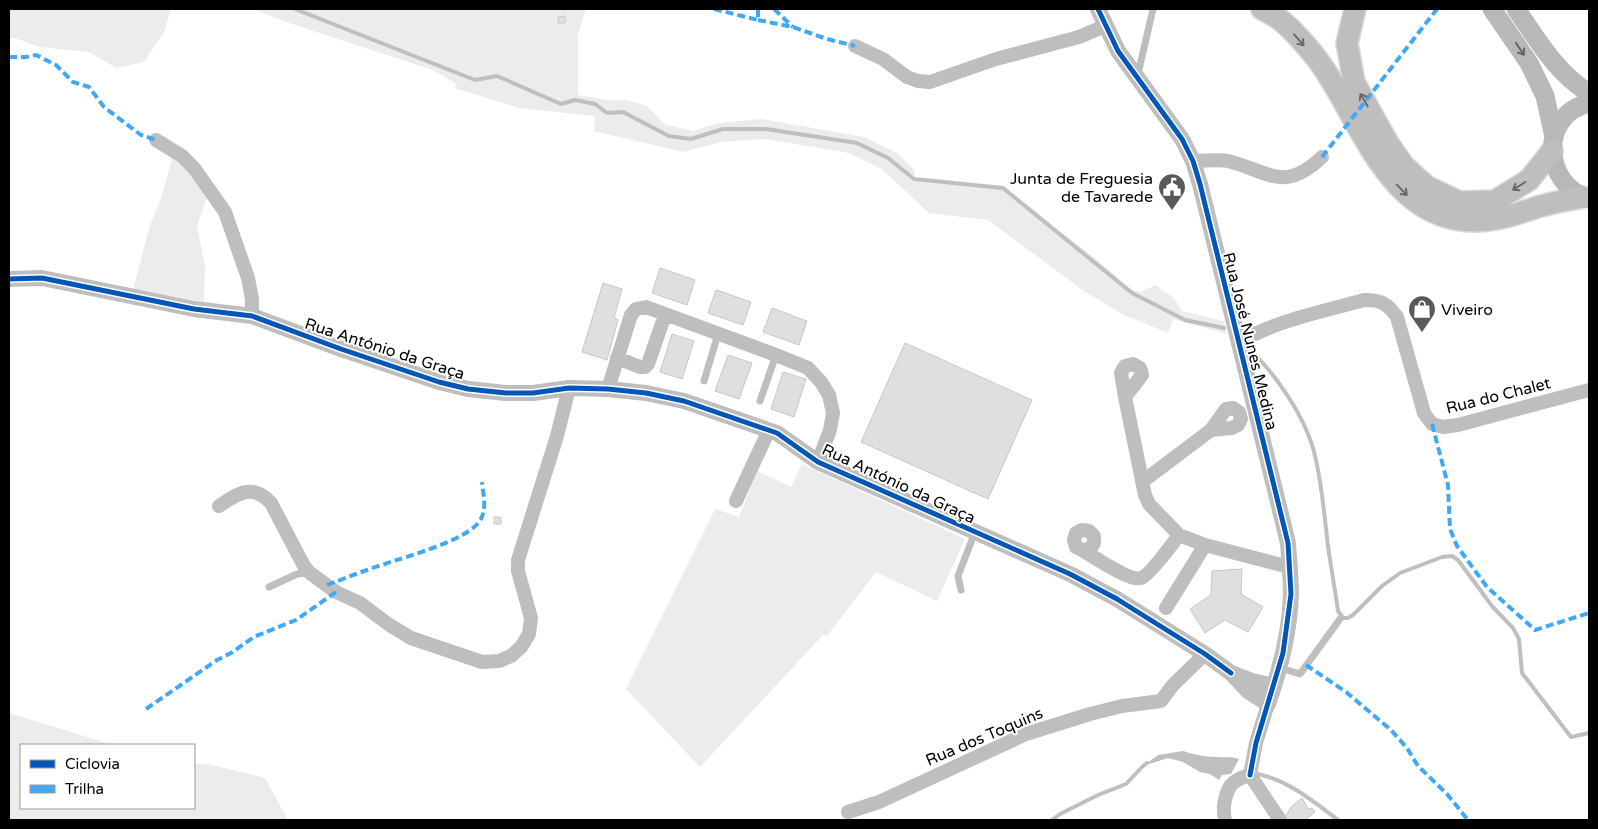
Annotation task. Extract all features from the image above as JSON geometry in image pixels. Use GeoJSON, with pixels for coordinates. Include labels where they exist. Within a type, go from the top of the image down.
{"type":"FeatureCollection","features":[{"type":"Feature","properties":{"kind":"main road"},"geometry":{"type":"LineString","coordinates":[[1262,9],[1284,23],[1320,63],[1380,147],[1426,186],[1459,202],[1495,201],[1529,180],[1553,144],[1561,122],[1572,111],[1589,103]]}},
{"type":"Feature","properties":{"kind":"main road"},"geometry":{"type":"LineString","coordinates":[[1355,9],[1347,43],[1354,82],[1395,183],[1410,198],[1428,209],[1458,219],[1473,221],[1497,220],[1543,206],[1586,198]]}},
{"type":"Feature","properties":{"kind":"main road"},"geometry":{"type":"LineString","coordinates":[[1492,9],[1533,71],[1545,96],[1553,144],[1554,165],[1560,178],[1570,189],[1586,198]]}},
{"type":"Feature","properties":{"kind":"main road"},"geometry":{"type":"LineString","coordinates":[[1516,9],[1549,56],[1576,86],[1589,94]]}},
{"type":"Feature","properties":{"kind":"street","name":"Rua José Nunes Medina"},"geometry":{"type":"LineString","coordinates":[[1098,9],[1118,50],[1170,120],[1193,160],[1239,342],[1288,543],[1291,594],[1280,668],[1268,704]]}},
{"type":"Feature","properties":{"kind":"street"},"geometry":{"type":"LineString","coordinates":[[855,46],[883,59],[907,77],[918,82],[930,82],[996,59],[1079,37],[1105,26]]}},
{"type":"Feature","properties":{"kind":"street"},"geometry":{"type":"LineString","coordinates":[[156,140],[182,156],[194,168],[225,212],[248,278],[252,299],[252,316]]}},
{"type":"Feature","properties":{"kind":"street"},"geometry":{"type":"LineString","coordinates":[[1193,160],[1226,161],[1271,176],[1284,178],[1298,175],[1310,168],[1322,157]]}},
{"type":"Feature","properties":{"kind":"street","name":"Rua António da Graça"},"geometry":{"type":"LineString","coordinates":[[9,279],[42,278],[194,308],[252,316],[341,349],[439,382],[468,389],[506,393],[533,393],[569,388],[608,388],[646,393],[684,401],[770,430],[818,462],[1070,574],[1118,599],[1206,654],[1231,673],[1248,691],[1268,704]]}},
{"type":"Feature","properties":{"kind":"street","name":"Rua do Chalet"},"geometry":{"type":"LineString","coordinates":[[1239,342],[1259,331],[1282,322],[1364,300],[1376,300],[1389,306],[1397,317],[1424,413],[1432,424],[1443,427],[1458,425],[1589,390]]}},
{"type":"Feature","properties":{"kind":"street"},"geometry":{"type":"LineString","coordinates":[[608,388],[631,315],[636,309],[646,308],[666,315],[808,368],[821,382],[829,395],[833,413],[830,430],[818,462]]}},
{"type":"Feature","properties":{"kind":"street"},"geometry":{"type":"LineString","coordinates":[[617,358],[640,367],[645,367],[648,364],[666,315]]}},
{"type":"Feature","properties":{"kind":"street"},"geometry":{"type":"LineString","coordinates":[[219,506],[232,497],[245,492],[256,492],[264,495],[271,503],[304,566],[310,573],[336,592],[360,603],[388,624],[412,638],[482,662],[499,661],[511,656],[522,647],[529,634],[531,618],[518,571],[518,560],[557,436],[569,388]]}},
{"type":"Feature","properties":{"kind":"street"},"geometry":{"type":"LineString","coordinates":[[1125,397],[1145,495],[1150,504],[1179,535],[1205,545],[1289,567]]}},
{"type":"Feature","properties":{"kind":"street"},"geometry":{"type":"LineString","coordinates":[[736,501],[770,430]]}},
{"type":"Feature","properties":{"kind":"street"},"geometry":{"type":"LineString","coordinates":[[1142,482],[1211,430]]}},
{"type":"Feature","properties":{"kind":"street"},"geometry":{"type":"LineString","coordinates":[[1082,550],[1132,578],[1141,578],[1148,573],[1179,535]]}},
{"type":"Feature","properties":{"kind":"street"},"geometry":{"type":"LineString","coordinates":[[1166,608],[1205,545]]}},
{"type":"Feature","properties":{"kind":"street","name":"Rua dos Toquins"},"geometry":{"type":"LineString","coordinates":[[848,812],[879,802],[1026,734],[1122,706],[1161,701],[1173,685],[1206,654]]}},
{"type":"Feature","properties":{"kind":"street","name":"Rua António da Graça"},"geometry":{"type":"LineString","coordinates":[[1231,673],[1252,681],[1274,686]]}},
{"type":"Feature","properties":{"kind":"street"},"geometry":{"type":"LineString","coordinates":[[1268,704],[1256,742],[1250,775],[1280,820]]}},
{"type":"Feature","properties":{"kind":"street"},"geometry":{"type":"LineString","coordinates":[[1224,820],[1225,800],[1231,785],[1237,780],[1250,775]]}},
{"type":"Feature","properties":{"kind":"lane"},"geometry":{"type":"LineString","coordinates":[[1137,77],[1153,9]]}},
{"type":"Feature","properties":{"kind":"lane"},"geometry":{"type":"LineString","coordinates":[[704,381],[718,334]]}},
{"type":"Feature","properties":{"kind":"lane"},"geometry":{"type":"LineString","coordinates":[[760,402],[776,355]]}},
{"type":"Feature","properties":{"kind":"lane"},"geometry":{"type":"LineString","coordinates":[[960,590],[958,576],[975,532]]}},
{"type":"Feature","properties":{"kind":"lane"},"geometry":{"type":"LineString","coordinates":[[269,587],[297,574],[310,573]]}},
{"type":"Feature","properties":{"kind":"lane"},"geometry":{"type":"LineString","coordinates":[[1280,668],[1300,674],[1340,619]]}},
{"type":"Feature","properties":{"kind":"shaded area"},"geometry":{"type":"Polygon","coordinates":[[[9,9],[171,9],[164,32],[144,62],[116,68],[89,52],[39,47],[15,38],[9,38],[9,9]]]}},
{"type":"Feature","properties":{"kind":"shaded area"},"geometry":{"type":"Polygon","coordinates":[[[236,9],[586,9],[578,35],[578,95],[607,100],[627,100],[647,106],[664,124],[693,131],[718,123],[762,119],[864,137],[899,154],[915,171],[914,179],[1003,188],[1092,256],[1132,290],[1141,292],[1155,285],[1174,298],[1182,311],[1224,321],[1227,334],[1173,319],[1168,333],[1122,314],[1084,291],[988,220],[929,213],[883,170],[849,153],[765,139],[721,142],[683,152],[594,131],[595,116],[519,108],[455,88],[456,84],[433,70],[255,10],[236,9]]]}},
{"type":"Feature","properties":{"kind":"shaded area"},"geometry":{"type":"Polygon","coordinates":[[[174,153],[207,197],[197,226],[205,266],[204,302],[133,290],[150,225],[161,198],[174,153]]]}},
{"type":"Feature","properties":{"kind":"shaded area"},"geometry":{"type":"Polygon","coordinates":[[[802,464],[965,539],[937,601],[876,572],[827,636],[823,635],[700,767],[626,689],[715,509],[739,517],[757,471],[791,487],[802,464]]]}},
{"type":"Feature","properties":{"kind":"shaded area"},"geometry":{"type":"Polygon","coordinates":[[[9,713],[110,744],[20,744],[20,809],[195,809],[195,764],[208,764],[265,778],[288,820],[9,820],[9,713]]]}},
{"type":"Feature","properties":{"kind":"shaded area"},"geometry":{"type":"Polygon","coordinates":[[[1183,751],[1196,755],[1239,759],[1231,774],[1222,775],[1219,780],[1183,762],[1168,758],[1143,766],[1158,755],[1183,751]]]}},
{"type":"Feature","properties":{"kind":"building"},"geometry":{"type":"Polygon","coordinates":[[[565,16],[565,23],[558,23],[558,17],[565,16]]]}},
{"type":"Feature","properties":{"kind":"building"},"geometry":{"type":"Polygon","coordinates":[[[660,268],[695,280],[687,305],[652,293],[660,268]]]}},
{"type":"Feature","properties":{"kind":"building"},"geometry":{"type":"Polygon","coordinates":[[[603,283],[622,289],[614,318],[618,320],[607,360],[582,352],[603,283]]]}},
{"type":"Feature","properties":{"kind":"building"},"geometry":{"type":"Polygon","coordinates":[[[716,290],[751,302],[743,325],[708,313],[716,290]]]}},
{"type":"Feature","properties":{"kind":"building"},"geometry":{"type":"Polygon","coordinates":[[[772,308],[807,321],[799,345],[763,332],[772,308]]]}},
{"type":"Feature","properties":{"kind":"building"},"geometry":{"type":"Polygon","coordinates":[[[672,334],[694,341],[682,379],[660,372],[672,334]]]}},
{"type":"Feature","properties":{"kind":"building"},"geometry":{"type":"Polygon","coordinates":[[[905,343],[1032,400],[988,499],[861,442],[905,343]]]}},
{"type":"Feature","properties":{"kind":"building"},"geometry":{"type":"Polygon","coordinates":[[[728,355],[752,363],[739,399],[715,391],[728,355]]]}},
{"type":"Feature","properties":{"kind":"building"},"geometry":{"type":"Polygon","coordinates":[[[783,372],[806,379],[794,417],[771,409],[783,372]]]}},
{"type":"Feature","properties":{"kind":"building"},"geometry":{"type":"Polygon","coordinates":[[[494,517],[501,517],[501,524],[494,524],[494,517]]]}},
{"type":"Feature","properties":{"kind":"building"},"geometry":{"type":"Polygon","coordinates":[[[1242,569],[1241,594],[1263,607],[1248,632],[1225,620],[1205,633],[1190,609],[1211,595],[1212,571],[1242,569]]]}},
{"type":"Feature","properties":{"kind":"building"},"geometry":{"type":"Polygon","coordinates":[[[1302,798],[1308,809],[1312,808],[1315,812],[1305,820],[1287,820],[1285,817],[1292,806],[1302,798]]]}},
{"type":"Feature","properties":{"kind":"waterway"},"geometry":{"type":"LineString","coordinates":[[295,9],[475,80],[497,76],[561,104],[575,100],[595,104],[607,113],[623,112],[669,136],[691,139],[723,129],[766,129],[857,143],[888,158],[914,179],[1003,188],[1132,293],[1185,320],[1224,328]]}},
{"type":"Feature","properties":{"kind":"waterway"},"geometry":{"type":"LineString","coordinates":[[1249,349],[1269,370],[1287,395],[1302,422],[1313,448],[1321,485],[1338,611],[1343,618],[1353,615],[1382,586],[1400,573],[1442,557],[1452,556],[1458,560],[1492,606],[1513,628],[1519,639],[1522,673],[1571,737],[1589,733]]}},
{"type":"Feature","properties":{"kind":"waterway"},"geometry":{"type":"LineString","coordinates":[[1052,820],[1098,795],[1126,784],[1147,763]]}},
{"type":"Feature","properties":{"kind":"waterway"},"geometry":{"type":"LineString","coordinates":[[1253,773],[1287,785],[1338,820]]}},
{"type":"Feature","properties":{"kind":"marked path"},"geometry":{"type":"LineString","coordinates":[[714,9],[758,20],[758,9]]}},
{"type":"Feature","properties":{"kind":"marked path"},"geometry":{"type":"LineString","coordinates":[[774,9],[793,27]]}},
{"type":"Feature","properties":{"kind":"marked path"},"geometry":{"type":"LineString","coordinates":[[1322,157],[1437,9]]}},
{"type":"Feature","properties":{"kind":"marked path"},"geometry":{"type":"LineString","coordinates":[[758,20],[793,27],[827,39],[855,46]]}},
{"type":"Feature","properties":{"kind":"marked path"},"geometry":{"type":"LineString","coordinates":[[9,57],[36,55],[56,65],[73,82],[89,87],[104,107],[141,135],[156,140]]}},
{"type":"Feature","properties":{"kind":"marked path"},"geometry":{"type":"LineString","coordinates":[[1432,424],[1448,485],[1450,529],[1457,546],[1487,587],[1535,630],[1589,613]]}},
{"type":"Feature","properties":{"kind":"marked path"},"geometry":{"type":"LineString","coordinates":[[327,585],[437,546],[475,527],[481,519],[484,510],[482,482]]}},
{"type":"Feature","properties":{"kind":"marked path"},"geometry":{"type":"LineString","coordinates":[[146,709],[254,637],[296,620],[336,592]]}},
{"type":"Feature","properties":{"kind":"marked path"},"geometry":{"type":"LineString","coordinates":[[1306,665],[1346,692],[1391,730],[1407,748],[1418,766],[1447,794],[1468,820]]}},
{"type":"Feature","properties":{"kind":"cycle path"},"geometry":{"type":"LineString","coordinates":[[1098,9],[1118,51],[1182,139],[1193,161],[1288,543],[1291,594],[1283,653],[1256,743],[1250,775]]}},
{"type":"Feature","properties":{"kind":"cycle path"},"geometry":{"type":"LineString","coordinates":[[9,279],[42,278],[194,309],[252,316],[341,349],[439,382],[468,389],[506,393],[533,393],[569,388],[608,389],[646,393],[684,401],[777,433],[818,462],[1070,574],[1117,599],[1205,654],[1231,673]]}},
{"type":"Feature","properties":{"kind":"place","name":"Junta de Freguesia de Tavarede"},"geometry":{"type":"Point","coordinates":[1172,211]}},
{"type":"Feature","properties":{"kind":"place","name":"Viveiro"},"geometry":{"type":"Point","coordinates":[1422,333]}}]}
